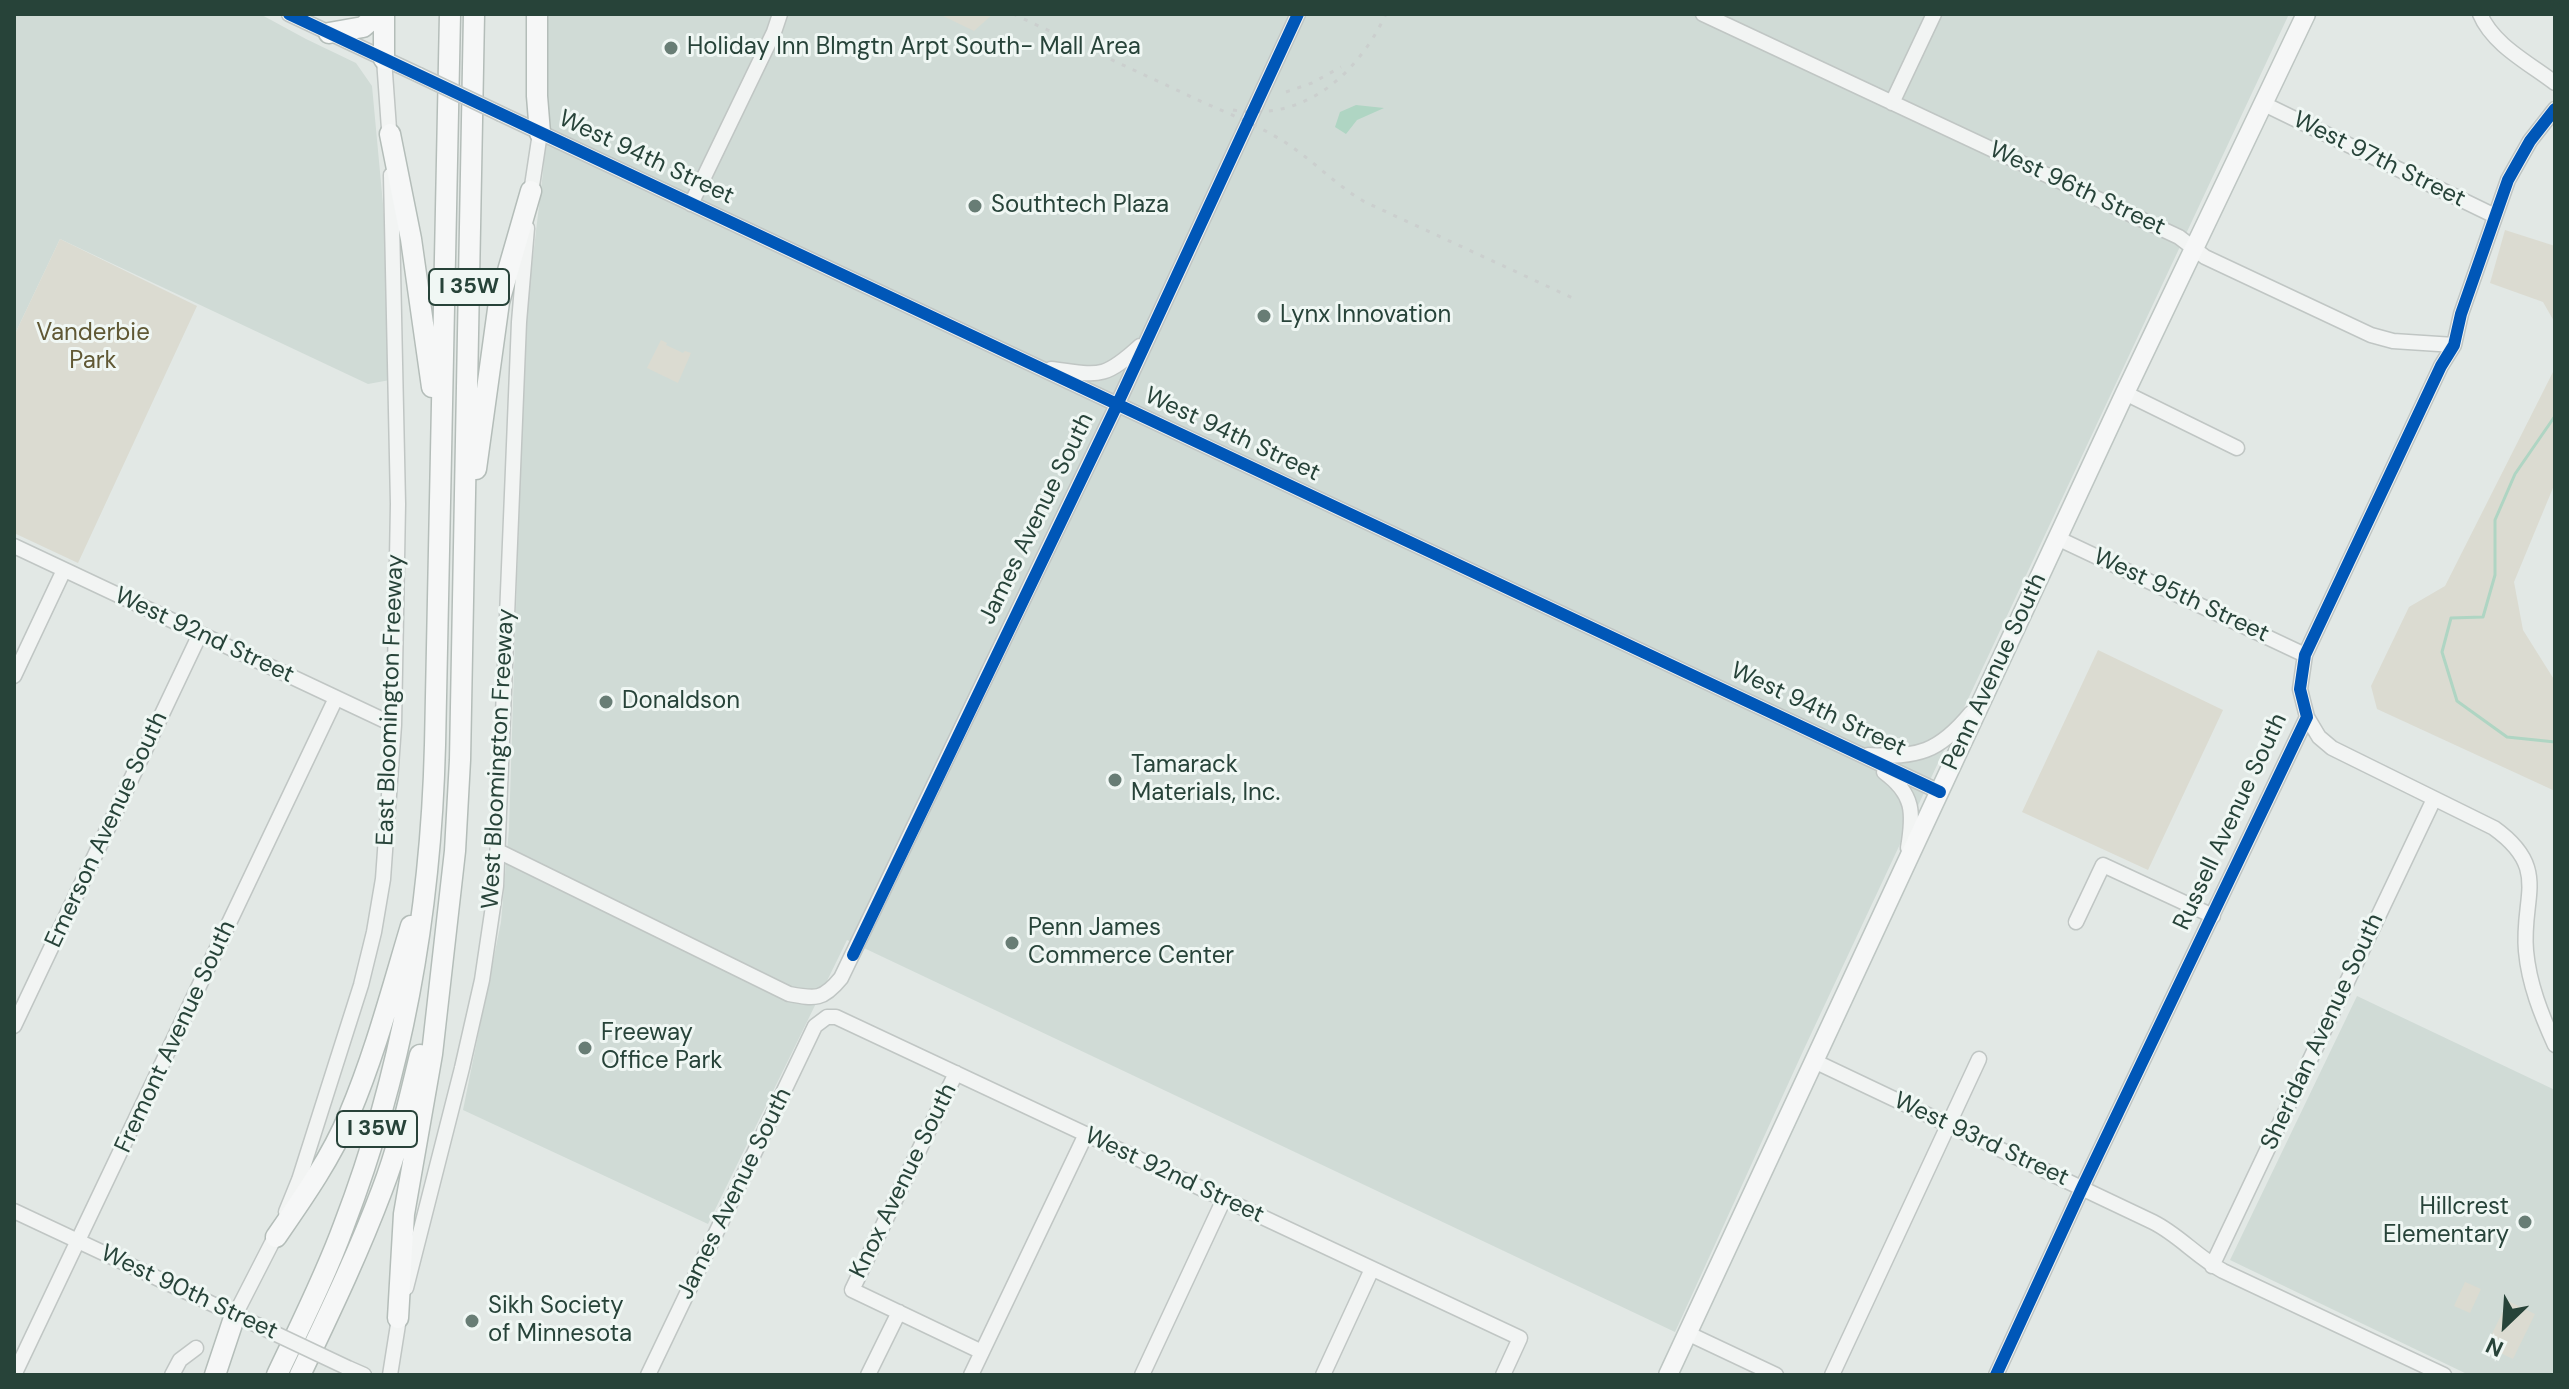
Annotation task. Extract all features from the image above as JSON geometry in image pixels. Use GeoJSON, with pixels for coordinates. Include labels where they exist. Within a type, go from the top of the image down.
{"type":"FeatureCollection","features":[{"type":"Feature","properties":{"kind":"highway"},"geometry":{"type":"LineString","coordinates":[[329,33],[363,27],[381,14]]}},
{"type":"Feature","properties":{"kind":"highway"},"geometry":{"type":"LineString","coordinates":[[381,14],[384,59]]}},
{"type":"Feature","properties":{"kind":"highway","name":"I 35W"},"geometry":{"type":"LineString","coordinates":[[277,1375],[322,1281],[379,1123],[415,967],[428,869],[434,784],[450,14]]}},
{"type":"Feature","properties":{"kind":"highway","name":"I 35W"},"geometry":{"type":"LineString","coordinates":[[300,1375],[355,1260],[383,1188],[402,1126],[444,950],[455,851],[460,760],[474,14]]}},
{"type":"Feature","properties":{"kind":"highway"},"geometry":{"type":"LineString","coordinates":[[537,14],[540,133]]}},
{"type":"Feature","properties":{"kind":"highway"},"geometry":{"type":"LineString","coordinates":[[390,134],[411,239],[441,447]]}},
{"type":"Feature","properties":{"kind":"highway"},"geometry":{"type":"LineString","coordinates":[[464,561],[499,302],[531,191]]}},
{"type":"Feature","properties":{"kind":"highway"},"geometry":{"type":"LineString","coordinates":[[276,1237],[313,1184],[349,1116],[428,869]]}},
{"type":"Feature","properties":{"kind":"highway"},"geometry":{"type":"LineString","coordinates":[[398,1318],[404,1214],[432,1054],[444,950]]}},
{"type":"Feature","properties":{"kind":"highway"},"geometry":{"type":"LineString","coordinates":[[215,1375],[235,1315]]}},
{"type":"Feature","properties":{"kind":"main road","name":"Penn Avenue South"},"geometry":{"type":"LineString","coordinates":[[1668,1375],[1979,703],[2306,14]]}},
{"type":"Feature","properties":{"kind":"street","name":"West 94th Street"},"geometry":{"type":"LineString","coordinates":[[289,14],[1940,792]]}},
{"type":"Feature","properties":{"kind":"street"},"geometry":{"type":"LineString","coordinates":[[691,204],[780,14]]}},
{"type":"Feature","properties":{"kind":"street","name":"James Avenue South"},"geometry":{"type":"LineString","coordinates":[[498,851],[789,994],[820,998],[828,993],[841,978],[1117,405],[1298,14]]}},
{"type":"Feature","properties":{"kind":"street","name":"West 96th Street"},"geometry":{"type":"LineString","coordinates":[[1703,14],[2178,237],[2205,257],[2371,335],[2393,341],[2454,345]]}},
{"type":"Feature","properties":{"kind":"street"},"geometry":{"type":"LineString","coordinates":[[1892,103],[1934,14]]}},
{"type":"Feature","properties":{"kind":"street"},"geometry":{"type":"LineString","coordinates":[[2480,14],[2488,30],[2499,41],[2555,83]]}},
{"type":"Feature","properties":{"kind":"street","name":"East Bloomington Freeway"},"geometry":{"type":"LineString","coordinates":[[235,1315],[276,1237],[299,1180],[361,985],[383,879],[394,725],[398,504],[390,134],[384,59]]}},
{"type":"Feature","properties":{"kind":"street","name":"West 97th Street"},"geometry":{"type":"LineString","coordinates":[[2264,104],[2495,216]]}},
{"type":"Feature","properties":{"kind":"street","name":"Russell Avenue South"},"geometry":{"type":"LineString","coordinates":[[1996,1375],[2307,717],[2300,689],[2305,655],[2441,366],[2454,345],[2461,314],[2495,216],[2519,159],[2555,109]]}},
{"type":"Feature","properties":{"kind":"street","name":"West Bloomington Freeway"},"geometry":{"type":"LineString","coordinates":[[390,1375],[398,1318],[441,1156],[482,980],[496,886],[519,322],[531,191],[540,133]]}},
{"type":"Feature","properties":{"kind":"street"},"geometry":{"type":"LineString","coordinates":[[1037,367],[1085,373],[1105,372],[1118,366],[1146,340]]}},
{"type":"Feature","properties":{"kind":"street"},"geometry":{"type":"LineString","coordinates":[[2125,393],[2237,448]]}},
{"type":"Feature","properties":{"kind":"street","name":"West 95th Street"},"geometry":{"type":"LineString","coordinates":[[2057,538],[2305,655]]}},
{"type":"Feature","properties":{"kind":"street","name":"West 92nd Street"},"geometry":{"type":"LineString","coordinates":[[14,546],[394,725]]}},
{"type":"Feature","properties":{"kind":"street"},"geometry":{"type":"LineString","coordinates":[[14,676],[64,570]]}},
{"type":"Feature","properties":{"kind":"street","name":"Emerson Avenue South"},"geometry":{"type":"LineString","coordinates":[[14,1026],[200,634]]}},
{"type":"Feature","properties":{"kind":"street","name":"Fremont Avenue South"},"geometry":{"type":"LineString","coordinates":[[14,1375],[336,698]]}},
{"type":"Feature","properties":{"kind":"street"},"geometry":{"type":"LineString","coordinates":[[1861,755],[1895,757],[1921,753],[1946,740],[1979,703]]}},
{"type":"Feature","properties":{"kind":"street"},"geometry":{"type":"LineString","coordinates":[[2307,717],[2319,737],[2332,748],[2494,828],[2508,838],[2523,858],[2530,883],[2525,949],[2535,997],[2555,1045]]}},
{"type":"Feature","properties":{"kind":"street"},"geometry":{"type":"LineString","coordinates":[[1861,755],[1896,781],[1909,800],[1912,827],[1905,863]]}},
{"type":"Feature","properties":{"kind":"street","name":"Sheridan Avenue South"},"geometry":{"type":"LineString","coordinates":[[2212,1266],[2434,799]]}},
{"type":"Feature","properties":{"kind":"street"},"geometry":{"type":"LineString","coordinates":[[2076,922],[2103,865],[2213,916]]}},
{"type":"Feature","properties":{"kind":"street","name":"James Avenue South"},"geometry":{"type":"LineString","coordinates":[[648,1375],[815,1026],[827,1017]]}},
{"type":"Feature","properties":{"kind":"street","name":"West 92nd Street"},"geometry":{"type":"LineString","coordinates":[[827,1017],[843,1020],[1520,1338],[1503,1375]]}},
{"type":"Feature","properties":{"kind":"street"},"geometry":{"type":"LineString","coordinates":[[1832,1375],[1979,1059]]}},
{"type":"Feature","properties":{"kind":"street","name":"West 93rd Street"},"geometry":{"type":"LineString","coordinates":[[1814,1061],[2166,1229],[2212,1266],[2444,1375]]}},
{"type":"Feature","properties":{"kind":"street","name":"Knox Avenue South"},"geometry":{"type":"LineString","coordinates":[[899,1312],[852,1290],[956,1073]]}},
{"type":"Feature","properties":{"kind":"street"},"geometry":{"type":"LineString","coordinates":[[971,1375],[1086,1134]]}},
{"type":"Feature","properties":{"kind":"street"},"geometry":{"type":"LineString","coordinates":[[1142,1375],[1224,1199]]}},
{"type":"Feature","properties":{"kind":"street","name":"West 90th Street"},"geometry":{"type":"LineString","coordinates":[[14,1211],[364,1375]]}},
{"type":"Feature","properties":{"kind":"street"},"geometry":{"type":"LineString","coordinates":[[1323,1375],[1372,1269]]}},
{"type":"Feature","properties":{"kind":"street"},"geometry":{"type":"LineString","coordinates":[[868,1375],[899,1312],[982,1352]]}},
{"type":"Feature","properties":{"kind":"street"},"geometry":{"type":"LineString","coordinates":[[1687,1333],[1776,1375]]}},
{"type":"Feature","properties":{"kind":"street"},"geometry":{"type":"LineString","coordinates":[[172,1375],[180,1360],[196,1348]]}},
{"type":"Feature","properties":{"kind":"shaded area"},"geometry":{"type":"Polygon","coordinates":[[[14,14],[260,14],[356,63],[372,86],[388,258],[390,380],[368,384],[60,239],[14,336],[14,14]]]}},
{"type":"Feature","properties":{"kind":"shaded area"},"geometry":{"type":"Polygon","coordinates":[[[546,14],[2289,14],[1804,1049],[1675,1332],[847,940],[708,1224],[463,1110],[501,922],[509,828],[525,324],[543,172],[548,85],[546,14]]]}},
{"type":"Feature","properties":{"kind":"shaded area"},"geometry":{"type":"Polygon","coordinates":[[[1356,105],[1384,108],[1357,120],[1346,134],[1335,127],[1340,112],[1356,105]]]}},
{"type":"Feature","properties":{"kind":"shaded area"},"geometry":{"type":"Polygon","coordinates":[[[2357,996],[2555,1090],[2555,1375],[2469,1375],[2230,1260],[2357,996]]]}},
{"type":"Feature","properties":{"kind":"green space"},"geometry":{"type":"Polygon","coordinates":[[[939,14],[993,14],[974,31],[939,14]]]}},
{"type":"Feature","properties":{"kind":"green space"},"geometry":{"type":"Polygon","coordinates":[[[2505,230],[2555,246],[2555,323],[2543,302],[2490,283],[2505,230]]]}},
{"type":"Feature","properties":{"kind":"green space","name":"Vanderbie Park"},"geometry":{"type":"Polygon","coordinates":[[[60,239],[197,306],[78,563],[14,533],[14,336],[60,239]]]}},
{"type":"Feature","properties":{"kind":"green space"},"geometry":{"type":"Polygon","coordinates":[[[661,340],[683,353],[691,353],[678,383],[647,368],[661,340]]]}},
{"type":"Feature","properties":{"kind":"green space"},"geometry":{"type":"Polygon","coordinates":[[[2555,368],[2555,483],[2514,582],[2523,630],[2555,681],[2555,791],[2377,709],[2371,686],[2409,607],[2445,586],[2555,368]]]}},
{"type":"Feature","properties":{"kind":"green space"},"geometry":{"type":"Polygon","coordinates":[[[2098,650],[2223,710],[2148,870],[2022,812],[2098,650]]]}},
{"type":"Feature","properties":{"kind":"green space"},"geometry":{"type":"Polygon","coordinates":[[[2465,1282],[2481,1289],[2470,1313],[2454,1306],[2465,1282]]]}},
{"type":"Feature","properties":{"kind":"green space"},"geometry":{"type":"Polygon","coordinates":[[[2508,1301],[2535,1314],[2513,1359],[2486,1346],[2508,1301]]]}},
{"type":"Feature","properties":{"kind":"waterway"},"geometry":{"type":"LineString","coordinates":[[2555,416],[2515,474],[2495,520],[2495,575],[2483,617],[2451,618],[2442,652],[2457,701],[2507,737],[2555,742]]}},
{"type":"Feature","properties":{"kind":"railway"},"geometry":{"type":"LineString","coordinates":[[1013,14],[1194,98]]}},
{"type":"Feature","properties":{"kind":"railway"},"geometry":{"type":"LineString","coordinates":[[1233,110],[1259,112],[1283,109],[1325,89],[1360,56],[1386,14]]}},
{"type":"Feature","properties":{"kind":"railway"},"geometry":{"type":"LineString","coordinates":[[1286,92],[1312,83],[1341,67]]}},
{"type":"Feature","properties":{"kind":"railway"},"geometry":{"type":"LineString","coordinates":[[1187,95],[1277,137],[1365,202],[1577,300]]}},
{"type":"Feature","properties":{"kind":"cycle path"},"geometry":{"type":"LineString","coordinates":[[289,14],[1940,792]]}},
{"type":"Feature","properties":{"kind":"cycle path"},"geometry":{"type":"LineString","coordinates":[[853,955],[1117,405],[1298,14]]}},
{"type":"Feature","properties":{"kind":"cycle path"},"geometry":{"type":"LineString","coordinates":[[1996,1375],[2307,717],[2300,689],[2305,655],[2441,366],[2454,345],[2461,314],[2508,180],[2530,141],[2555,109]]}},
{"type":"Feature","properties":{"kind":"place","name":"Holiday Inn Blmgtn Arpt South- Mall Area"},"geometry":{"type":"Point","coordinates":[671,48]}},
{"type":"Feature","properties":{"kind":"place","name":"Southtech Plaza"},"geometry":{"type":"Point","coordinates":[975,206]}},
{"type":"Feature","properties":{"kind":"place","name":"Lynx Innovation"},"geometry":{"type":"Point","coordinates":[1264,316]}},
{"type":"Feature","properties":{"kind":"place","name":"Donaldson"},"geometry":{"type":"Point","coordinates":[606,702]}},
{"type":"Feature","properties":{"kind":"place","name":"Tamarack Materials, Inc."},"geometry":{"type":"Point","coordinates":[1115,780]}},
{"type":"Feature","properties":{"kind":"place","name":"Penn James Commerce Center"},"geometry":{"type":"Point","coordinates":[1012,943]}},
{"type":"Feature","properties":{"kind":"place","name":"Freeway Office Park"},"geometry":{"type":"Point","coordinates":[585,1048]}},
{"type":"Feature","properties":{"kind":"place","name":"Hillcrest Elementary"},"geometry":{"type":"Point","coordinates":[2525,1222]}},
{"type":"Feature","properties":{"kind":"place","name":"Sikh Society of Minnesota"},"geometry":{"type":"Point","coordinates":[472,1321]}}]}
